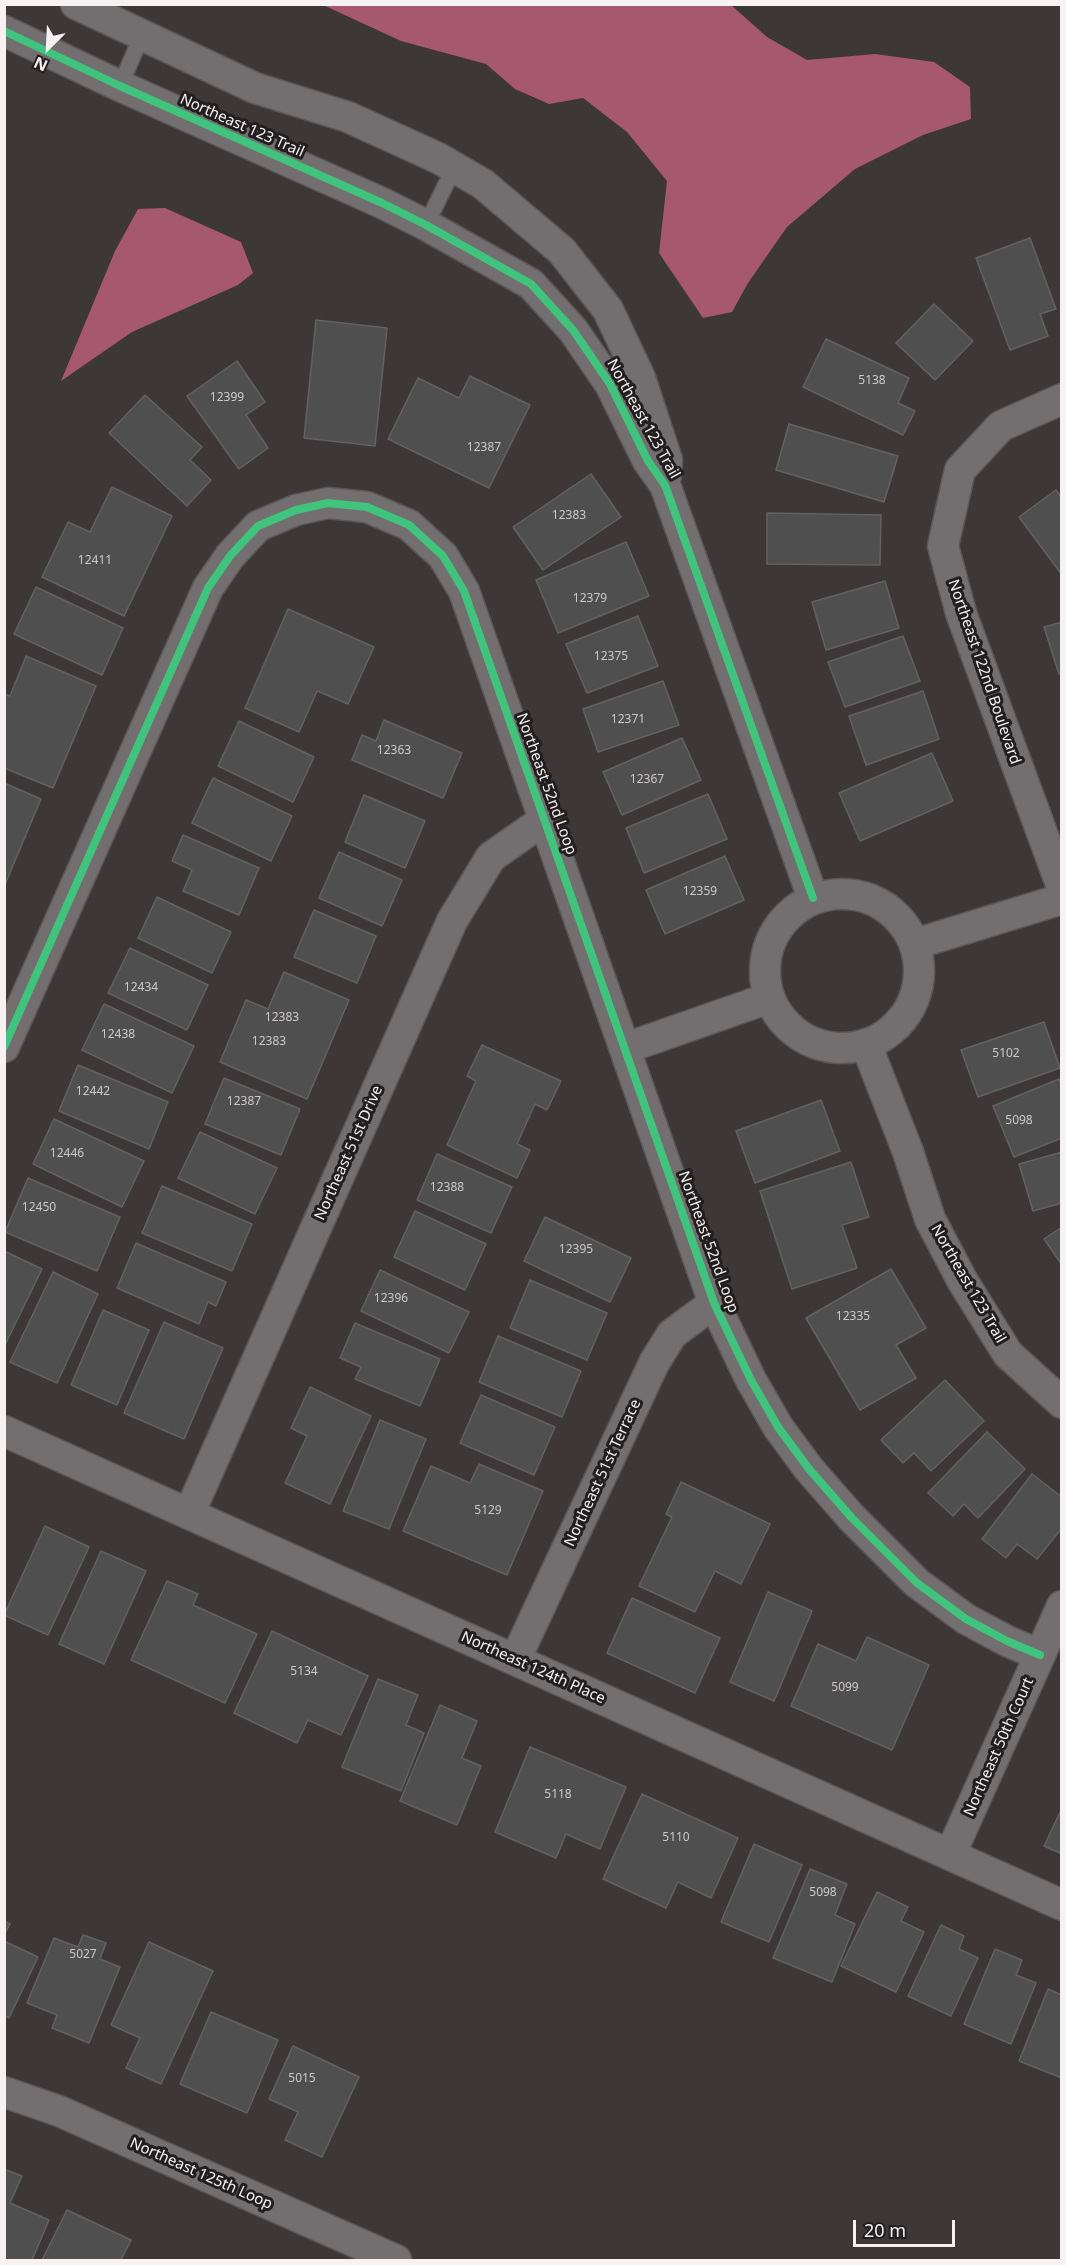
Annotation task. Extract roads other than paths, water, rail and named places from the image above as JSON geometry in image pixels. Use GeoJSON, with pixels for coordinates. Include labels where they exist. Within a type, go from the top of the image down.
{"type":"FeatureCollection","features":[{"type":"Feature","properties":{"kind":"street","name":"Northeast 123 Trail"},"geometry":{"type":"LineString","coordinates":[[76,4],[255,88],[348,117],[438,158],[483,184],[562,251],[608,310],[640,378],[664,450],[667,460],[665,484]]}},
{"type":"Feature","properties":{"kind":"street","name":"Northeast 123 Trail"},"geometry":{"type":"LineString","coordinates":[[4,31],[426,225],[531,284],[573,330],[610,384],[648,461],[665,484],[813,898]]}},
{"type":"Feature","properties":{"kind":"street","name":"Northeast 122nd Boulevard"},"geometry":{"type":"LineString","coordinates":[[1062,399],[1001,426],[960,470],[943,546],[961,613],[1062,887]]}},
{"type":"Feature","properties":{"kind":"street","name":"Northeast 52nd Loop"},"geometry":{"type":"LineString","coordinates":[[4,1047],[208,588],[230,556],[258,526],[296,510],[328,503],[367,507],[409,525],[443,556],[464,591],[714,1303],[751,1380],[778,1427],[809,1468],[850,1517],[917,1583],[966,1619],[1007,1641],[1040,1655]]}},
{"type":"Feature","properties":{"kind":"street","name":"Northeast 51st Drive"},"geometry":{"type":"LineString","coordinates":[[189,1514],[452,921],[491,857],[544,820]]}},
{"type":"Feature","properties":{"kind":"street"},"geometry":{"type":"LineString","coordinates":[[837,893],[870,899],[885,906],[903,923],[915,944],[920,969],[917,993],[906,1016],[888,1033],[866,1044],[843,1048],[819,1044],[798,1034],[781,1018],[770,998],[765,974],[767,951],[777,929],[792,911],[813,898],[837,893]]}},
{"type":"Feature","properties":{"kind":"street"},"geometry":{"type":"LineString","coordinates":[[915,944],[1062,899]]}},
{"type":"Feature","properties":{"kind":"street"},"geometry":{"type":"LineString","coordinates":[[626,1048],[770,998]]}},
{"type":"Feature","properties":{"kind":"street","name":"Northeast 123 Trail"},"geometry":{"type":"LineString","coordinates":[[866,1044],[908,1152],[930,1219],[962,1280],[1008,1354],[1062,1403]]}},
{"type":"Feature","properties":{"kind":"street","name":"Northeast 51st Terrace"},"geometry":{"type":"LineString","coordinates":[[515,1660],[654,1363],[672,1334],[714,1303]]}},
{"type":"Feature","properties":{"kind":"street","name":"Northeast 124th Place"},"geometry":{"type":"LineString","coordinates":[[4,1431],[1062,1905]]}},
{"type":"Feature","properties":{"kind":"street","name":"Northeast 50th Court"},"geometry":{"type":"LineString","coordinates":[[950,1855],[1062,1606]]}},
{"type":"Feature","properties":{"kind":"street","name":"Northeast 125th Loop"},"geometry":{"type":"LineString","coordinates":[[4,2092],[59,2111],[396,2260]]}},
{"type":"Feature","properties":{"kind":"lane"},"geometry":{"type":"LineString","coordinates":[[120,86],[142,35]]}},
{"type":"Feature","properties":{"kind":"lane"},"geometry":{"type":"LineString","coordinates":[[426,225],[454,168]]}}]}
